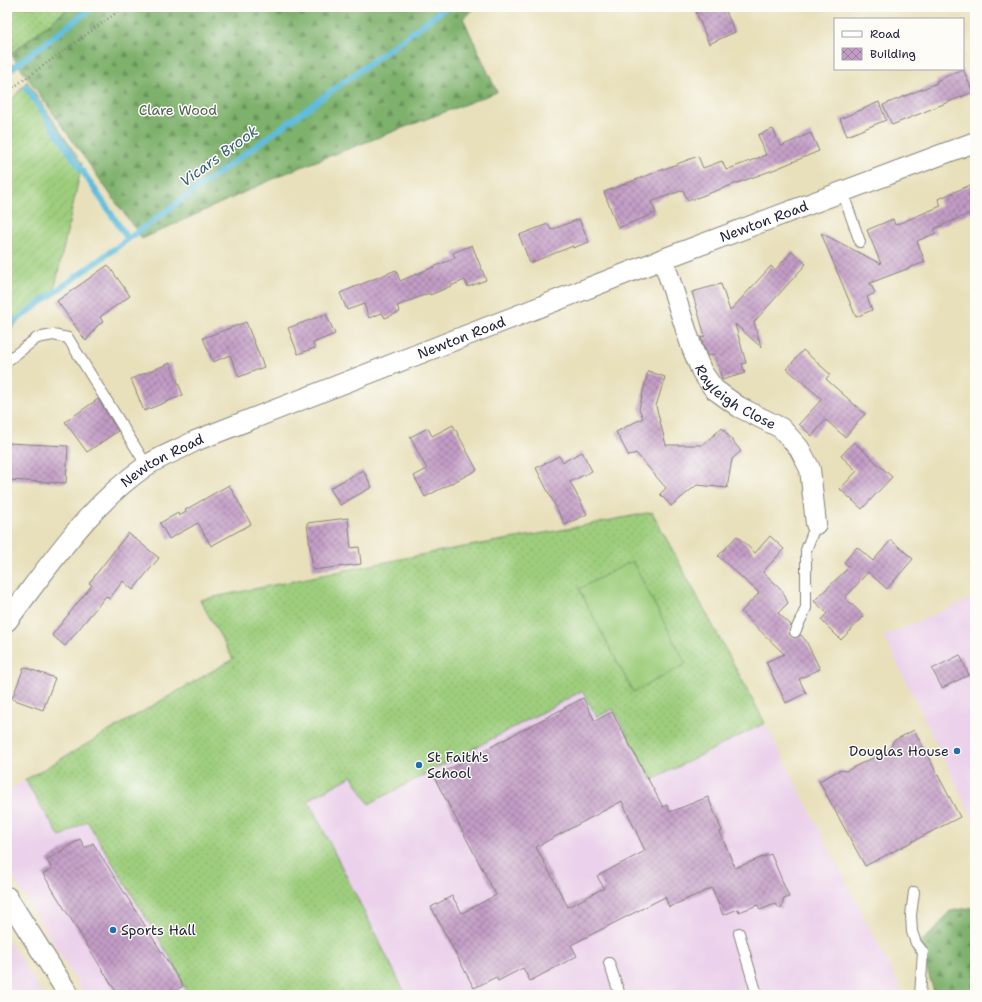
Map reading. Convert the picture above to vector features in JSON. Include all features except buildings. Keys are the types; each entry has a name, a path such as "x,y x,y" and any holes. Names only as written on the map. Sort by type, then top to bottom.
{"street":[{"name":"Newton Road","path":"7,622 79,526 112,494 147,466 195,441 663,259 975,142"},
{"name":"Rayleigh Close","path":"663,259 692,348 702,372 714,389 739,407 781,428 799,448 810,469 816,524"},
{"path":"7,897 69,995"}],"lane":[{"path":"842,191 860,242"},
{"path":"7,361 37,338 53,335 68,338 147,466"},
{"path":"795,632 806,608 806,550 816,524"},
{"path":"914,892 911,915 912,932 916,943 923,952 920,995"},
{"path":"739,933 757,995"},
{"path":"609,963 620,995"}],"path":[{"path":"7,13 12,7"},
{"path":"7,92 124,7"}],"shaded area":[{"name":"St Faith's School","path":"652,512 765,723 904,995 85,995 7,867 7,791 233,659 200,600 435,552 556,531"},
{"name":"Douglas House","path":"975,597 975,823 884,636"},
{"path":"7,938 43,995 7,995"}],"green space":[{"path":"7,7 70,7 7,57"},
{"name":"Clare Wood","path":"70,7 477,7 463,18 497,92 293,170 142,239 11,54"},
{"path":"27,81 82,164 54,291 7,332 7,106"},
{"path":"652,512 765,723 652,780 613,709 597,717 582,691 369,804 352,776 308,800 406,995 188,995 173,962 87,821 60,837 25,780 233,659 200,600 435,552 556,531"},
{"path":"632,561 686,664 633,692 579,589"},
{"path":"975,907 975,991 962,995 935,995 919,943 935,930 950,911"}],"waterway":[{"path":"7,73 93,7"},
{"name":"Vicars Brook","path":"7,327 447,7"},
{"path":"26,87 128,239"}],"place":[{"name":"Douglas House","path":"957,751"},
{"name":"St Faith's School","path":"419,765"},
{"name":"Sports Hall","path":"113,930"}]}
